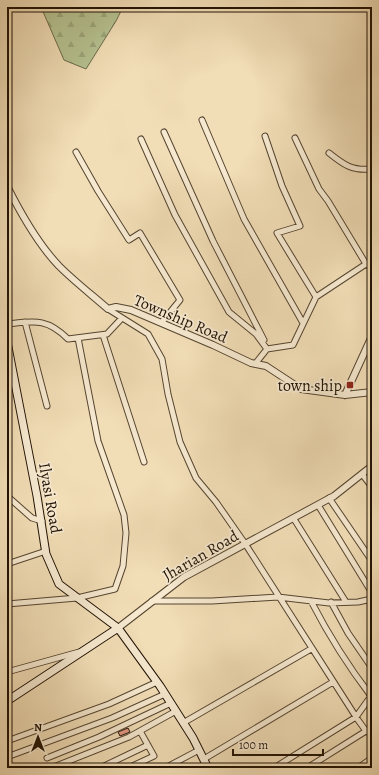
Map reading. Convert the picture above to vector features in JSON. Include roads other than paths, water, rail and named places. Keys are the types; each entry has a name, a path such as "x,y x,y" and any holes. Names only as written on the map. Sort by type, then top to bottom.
{"main road":[{"name":"Ilyasi Road","path":"7,342 42,521 46,551 60,584 118,628 171,703 208,768"},
{"name":"Jharian Road","path":"7,701 118,628"}],"street":[{"path":"202,120 244,219 304,323"},
{"path":"164,132 213,241 255,321 267,349"},
{"path":"265,136 282,186 300,226 277,233 316,297"},
{"path":"295,138 319,189 328,200 366,264 372,268"},
{"path":"141,139 175,216 229,312 256,334 267,349"},
{"path":"76,152 98,191 129,240 140,233 180,300 162,322"},
{"path":"329,153 347,167 362,170 372,169"},
{"name":"Township Road","path":"7,186 20,211 38,239 59,266 108,309 122,308 162,322 255,364 266,366 301,389 346,395 372,392"},
{"path":"255,364 267,349 293,345 316,297 366,264"},
{"path":"108,309 148,334 162,359 168,394 180,442 196,478 216,502 246,545 311,649 366,731 372,734"},
{"path":"7,324 42,322 57,328 68,339 107,334 122,318"},
{"path":"25,322 47,406"},
{"path":"103,335 144,462"},
{"path":"346,395 372,336"},
{"path":"7,604 77,598 115,589 123,566 126,533 124,514 98,441 78,338"},
{"name":"Jharian Road","path":"118,628 184,577 246,545 330,498 372,466"},
{"path":"362,474 372,487"},
{"path":"7,496 32,518 42,521"},
{"path":"330,498 372,561"},
{"path":"318,505 372,593"},
{"path":"294,519 346,602"},
{"path":"7,564 46,551"},
{"path":"151,602 278,597 331,602 372,599"},
{"path":"274,768 356,716 371,696 353,672 323,624 311,600"},
{"path":"331,602 348,633 372,668"},
{"path":"183,723 311,649"},
{"path":"7,672 83,651"},
{"path":"7,741 109,704 157,682"},
{"path":"204,759 333,682"},
{"path":"7,757 112,718 165,694"},
{"path":"47,758 99,738 171,703"},
{"path":"51,768 76,759 140,731 176,711"},
{"path":"128,768 154,756 140,731"},
{"path":"306,768 366,731"},
{"path":"100,768 148,745"},
{"path":"165,768 199,750"},
{"path":"358,768 372,758 372,752"}],"place":[{"name":"town ship","path":"350,385"}]}
